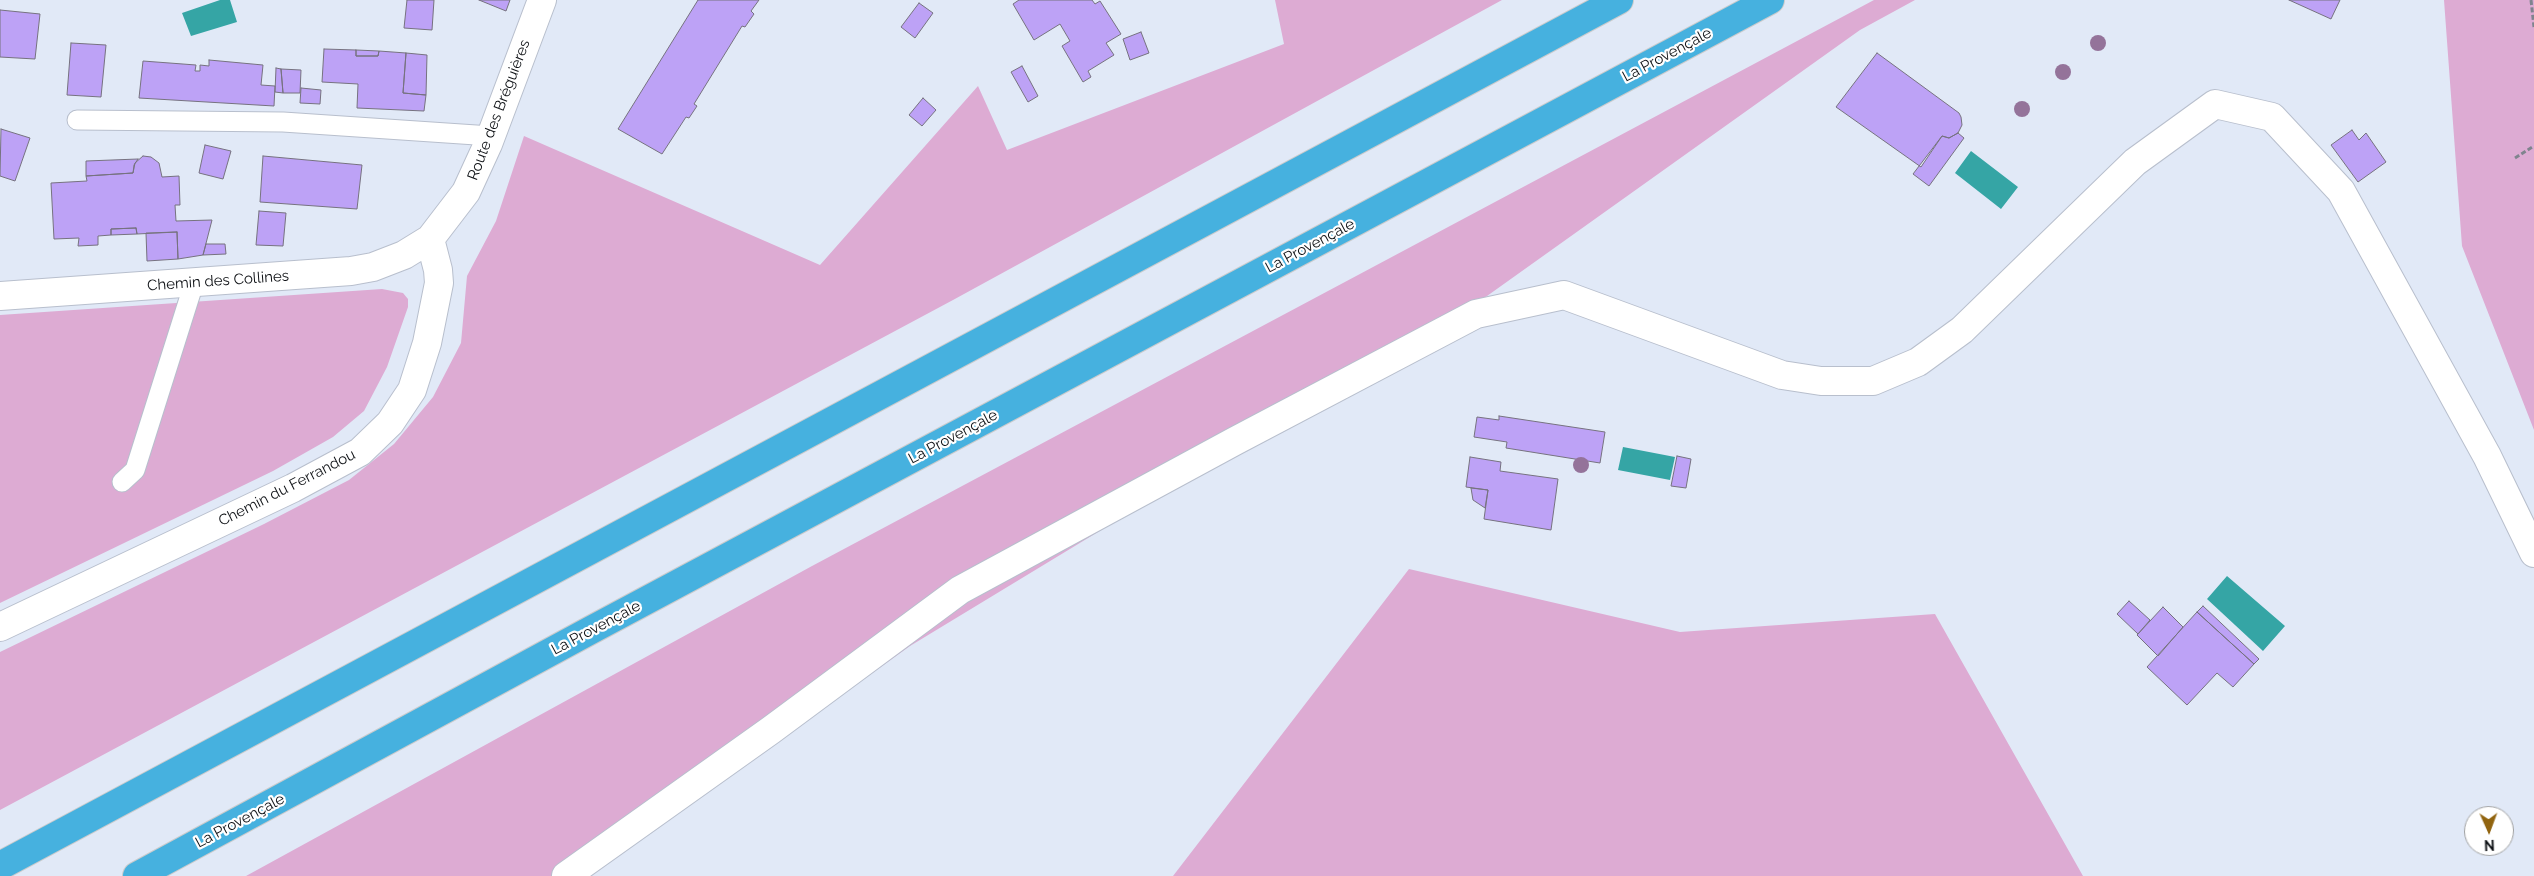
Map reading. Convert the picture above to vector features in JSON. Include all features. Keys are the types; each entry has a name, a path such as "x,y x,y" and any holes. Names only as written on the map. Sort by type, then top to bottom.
{"highway":[{"path":"0,866 1619,0"},
{"name":"La Provençale","path":"138,876 608,621 1770,0"}],"street":[{"name":"Route des Bréguières","path":"430,239 466,192 491,136 542,0"},
{"path":"566,876 771,730 960,590 1235,440 1476,314 1564,295 1782,375 1821,381 1873,382 1918,362 1962,330 2135,162 2215,104 2272,117 2341,191 2488,456 2534,553"},
{"name":"Chemin des Collines","path":"0,296 351,271 372,267 404,255 430,239"},
{"name":"Chemin du Ferrandou","path":"0,627 293,488 360,452 390,423 412,390 427,343 439,283 438,270 430,239"}],"lane":[{"path":"77,120 283,122 491,136"},
{"path":"122,482 135,470 194,283"}],"path":[{"path":"2531,0 2534,28"},
{"path":"2515,158 2534,146"}],"shaded area":[{"path":"220,0 230,0 237,22 191,36 182,13"},
{"path":"1275,0 1502,0 953,300 0,810 0,652 264,524 349,480 394,444 433,397 461,343 467,276 496,221 524,136 820,265 978,86 1007,150 1284,44"},
{"path":"1874,0 1915,0 1860,30 1487,296 910,646 589,876 246,876 812,566"},
{"path":"2444,0 2534,0 2534,430 2462,246"},
{"path":"1971,151 2018,187 2001,209 1955,173"},
{"path":"382,289 403,293 408,299 408,307 387,367 364,411 333,437 273,471 0,603 0,315"},
{"path":"1623,447 1675,457 1670,480 1618,470"},
{"path":"1409,569 1680,632 1935,614 2083,876 1173,876"},
{"path":"2227,576 2285,626 2263,651 2207,599"}],"building":[{"path":"407,0 434,0 432,30 404,28"},
{"path":"479,0 510,0 506,11"},
{"path":"698,0 759,0 751,11 754,14 745,27 742,26 694,104 697,106 689,118 686,117 662,154 618,129"},
{"path":"1019,0 1092,0 1095,4 1100,1 1121,34 1106,43 1114,55 1088,71 1091,77 1083,82 1062,46 1070,41 1060,24 1034,40 1013,4"},
{"path":"2289,0 2340,0 2331,19"},
{"path":"919,3 933,13 915,38 901,27"},
{"path":"0,10 40,14 35,59 0,57"},
{"path":"1141,32 1149,53 1130,60 1123,39"},
{"path":"71,43 106,45 101,97 67,95"},
{"path":"324,49 356,50 356,56 378,56 379,51 406,53 403,93 426,95 424,111 357,108 358,84 322,82"},
{"path":"356,50 379,51 378,56 356,56"},
{"path":"406,53 427,55 426,95 403,93"},
{"path":"1877,53 1959,113 1961,117 1962,125 1958,133 1949,138 1942,136 1921,167 1836,107"},
{"path":"209,60 263,65 261,85 275,86 274,106 139,98 143,61 196,65 195,71 200,71 200,65 209,66"},
{"path":"1022,66 1038,96 1028,102 1011,72"},
{"path":"276,68 281,69 283,93 275,92"},
{"path":"281,69 301,70 300,93 283,93"},
{"path":"301,88 321,90 320,104 300,103"},
{"path":"923,98 936,110 922,126 909,115"},
{"path":"1,129 30,138 15,181 0,176"},
{"path":"2352,130 2359,140 2366,133 2386,162 2358,182 2331,145"},
{"path":"1958,133 1964,138 1929,186 1913,174 1942,136 1949,138"},
{"path":"205,145 231,151 223,179 199,173"},
{"path":"143,156 151,157 159,163 162,177 179,176 180,205 175,205 176,221 212,220 203,255 178,259 177,232 137,234 136,228 111,229 111,235 98,236 98,245 78,246 79,238 54,239 51,183 87,181 86,176 133,173 135,163"},
{"path":"263,156 362,165 357,209 260,202"},
{"path":"138,159 134,165 133,173 86,176 86,161"},
{"path":"259,211 286,213 283,246 256,245"},
{"path":"136,228 137,234 111,235 111,229"},
{"path":"177,232 178,259 147,261 146,233"},
{"path":"206,244 225,244 226,254 203,255"},
{"path":"1499,416 1605,432 1600,463 1506,448 1507,442 1474,437 1477,417 1499,420"},
{"path":"1677,456 1691,459 1686,488 1671,486"},
{"path":"1470,457 1501,462 1500,471 1558,479 1551,530 1484,519 1488,490 1466,487"},
{"path":"1471,488 1488,490 1485,508 1473,500"},
{"path":"2129,601 2150,620 2138,634 2117,614"},
{"path":"2203,606 2259,659 2254,664 2197,612"},
{"path":"2163,607 2183,627 2158,656 2137,635"},
{"path":"2197,612 2254,664 2233,687 2217,673 2187,705 2147,667"}]}
